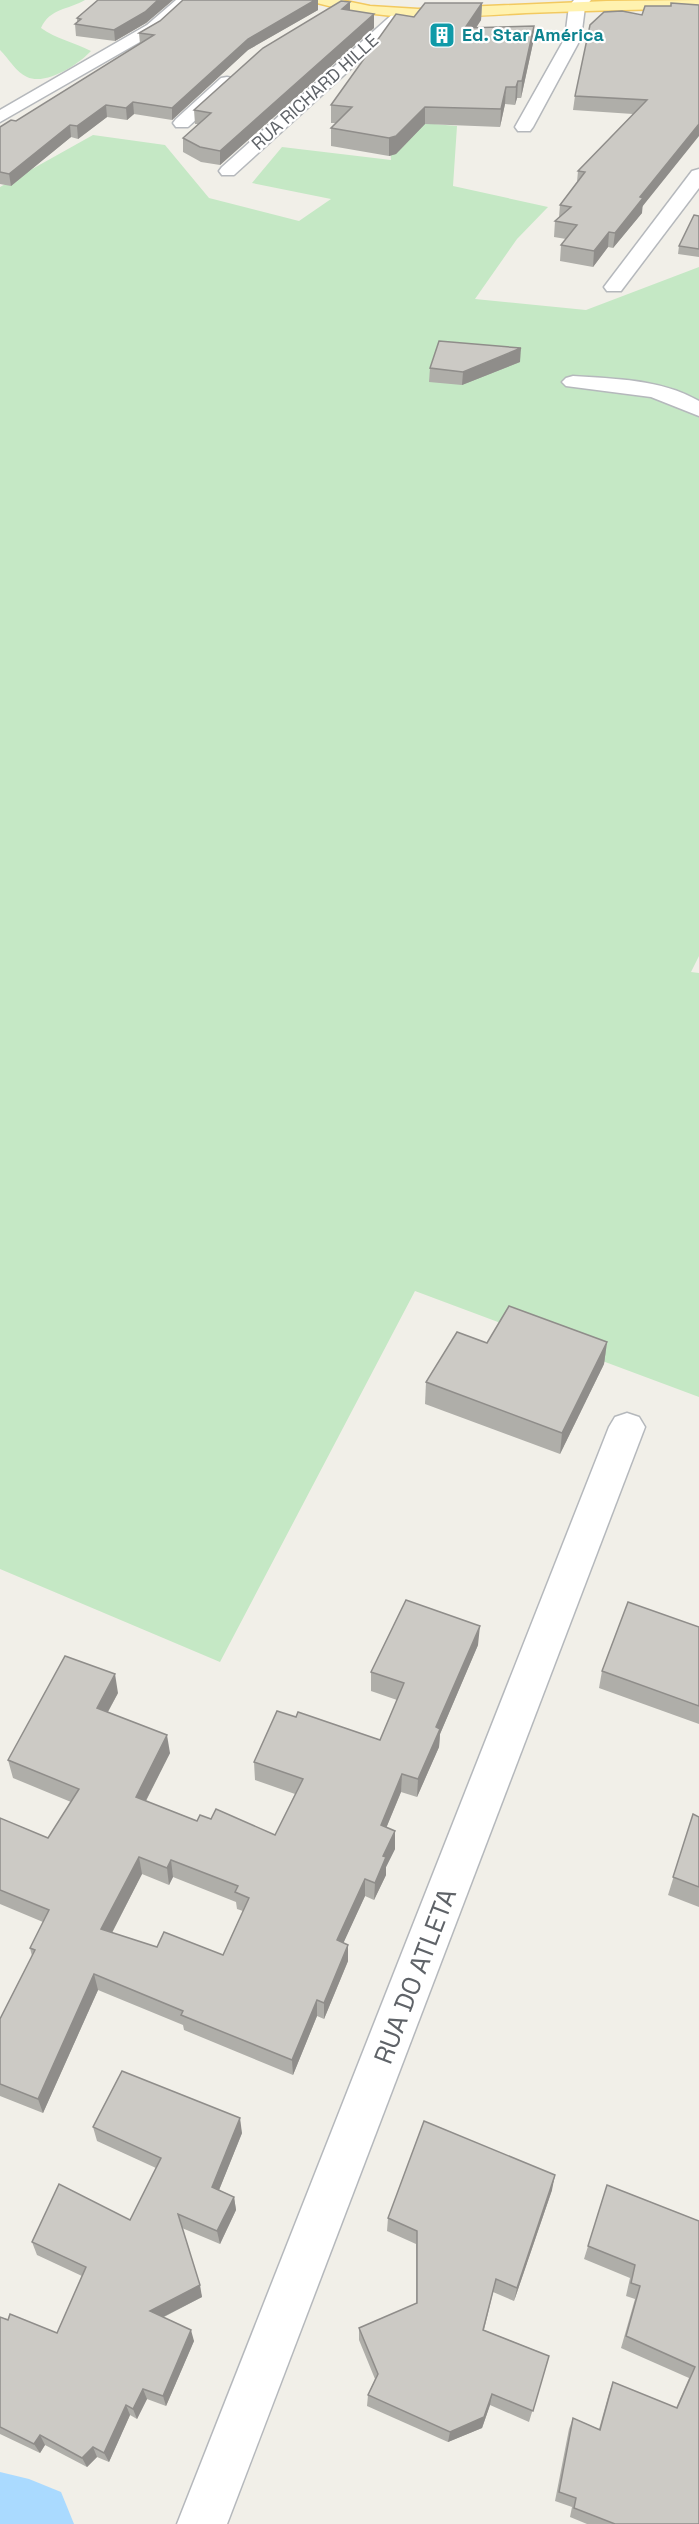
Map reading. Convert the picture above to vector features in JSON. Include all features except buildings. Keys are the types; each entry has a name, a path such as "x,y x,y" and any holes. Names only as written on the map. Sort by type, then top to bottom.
{"main road":[{"path":"328,7 402,14 580,3 699,4"}],"street":[{"path":"0,117 153,28 186,0"},
{"path":"524,127 573,38 580,3"},
{"name":"RUA RICHARD HILLE","path":"228,171 402,14"},
{"path":"182,123 239,71"},
{"path":"614,287 681,212 699,175"},
{"path":"573,382 663,391 684,400 699,410"},
{"name":"RUA DO ATLETA","path":"206,2513 627,1427"}],"green space":[{"path":"0,0 85,0 54,13 41,28 91,51 79,62 52,76 35,79 23,75 0,50"},
{"path":"388,120 457,126 453,186 548,207 517,239 475,299 586,310 699,267 699,956 691,972 699,973 699,1397 415,1291 220,1662 0,1569 0,187 93,135 165,145 209,198 299,221 331,199 252,183 282,147 391,160"}],"waterway":[{"path":"0,2517 29,2524"}],"place":[{"name":"Ed. Star América","path":"442,35"}]}
